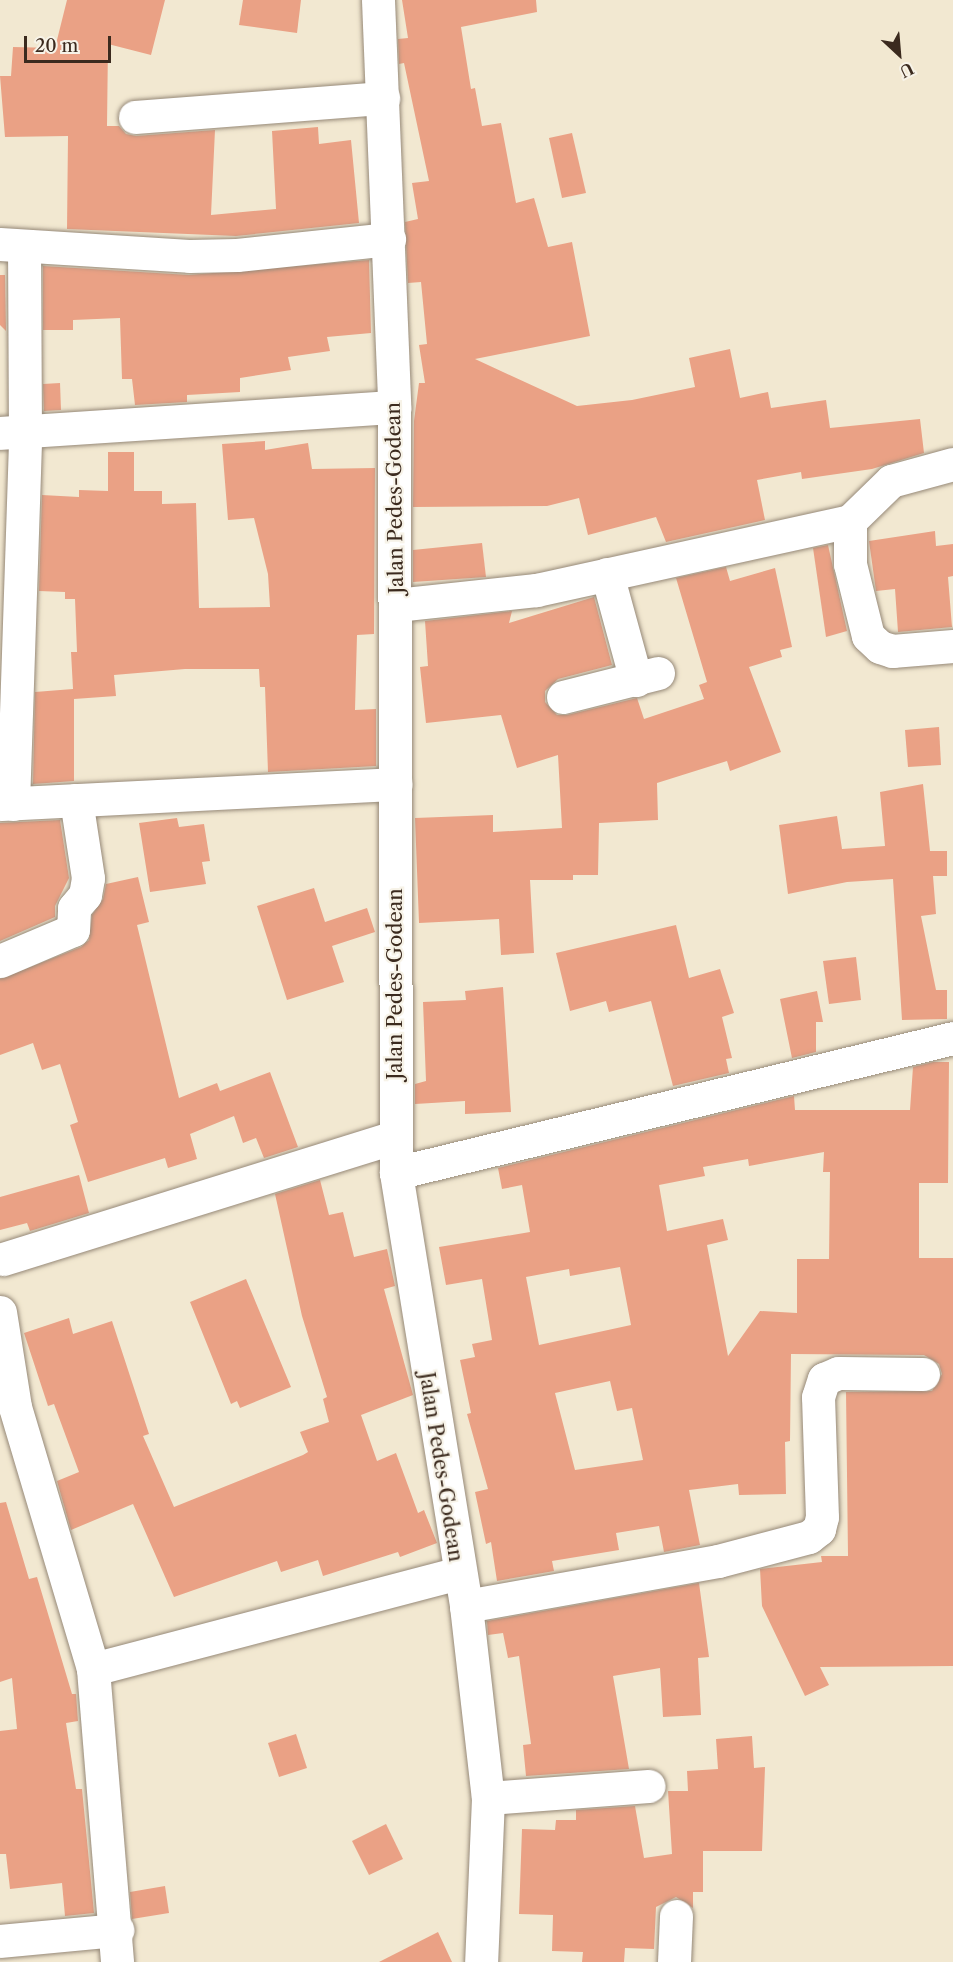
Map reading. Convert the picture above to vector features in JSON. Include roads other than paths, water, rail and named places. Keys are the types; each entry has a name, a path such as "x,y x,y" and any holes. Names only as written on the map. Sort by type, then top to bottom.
{"street":[{"name":"Jalan Pedes-Godean","path":"378,0 394,407 396,605 394,1137 396,1173 458,1573 466,1606 488,1798 481,1962"},
{"path":"135,117 383,98"},
{"path":"389,239 225,255 12,245 13,433 6,804 395,784"},
{"path":"13,433 394,407"},
{"path":"396,605 488,593 536,590 850,521 891,481 953,464"},
{"path":"850,521 850,564 868,636 880,647 892,651 953,646"},
{"path":"563,697 647,676 607,574"},
{"path":"0,961 73,930 74,908 85,895 88,878 76,800"},
{"path":"396,1173 953,1039 953,1016"},
{"path":"1,1261 394,1137"},
{"path":"0,1312 15,1407 93,1669 117,1946 0,1941"},
{"path":"466,1606 732,1558 808,1537 819,1528 822,1517 818,1397 824,1379 838,1373 923,1374"},
{"path":"93,1669 458,1573"},
{"path":"488,1798 649,1786"},
{"path":"674,1962 676,1916"}]}
